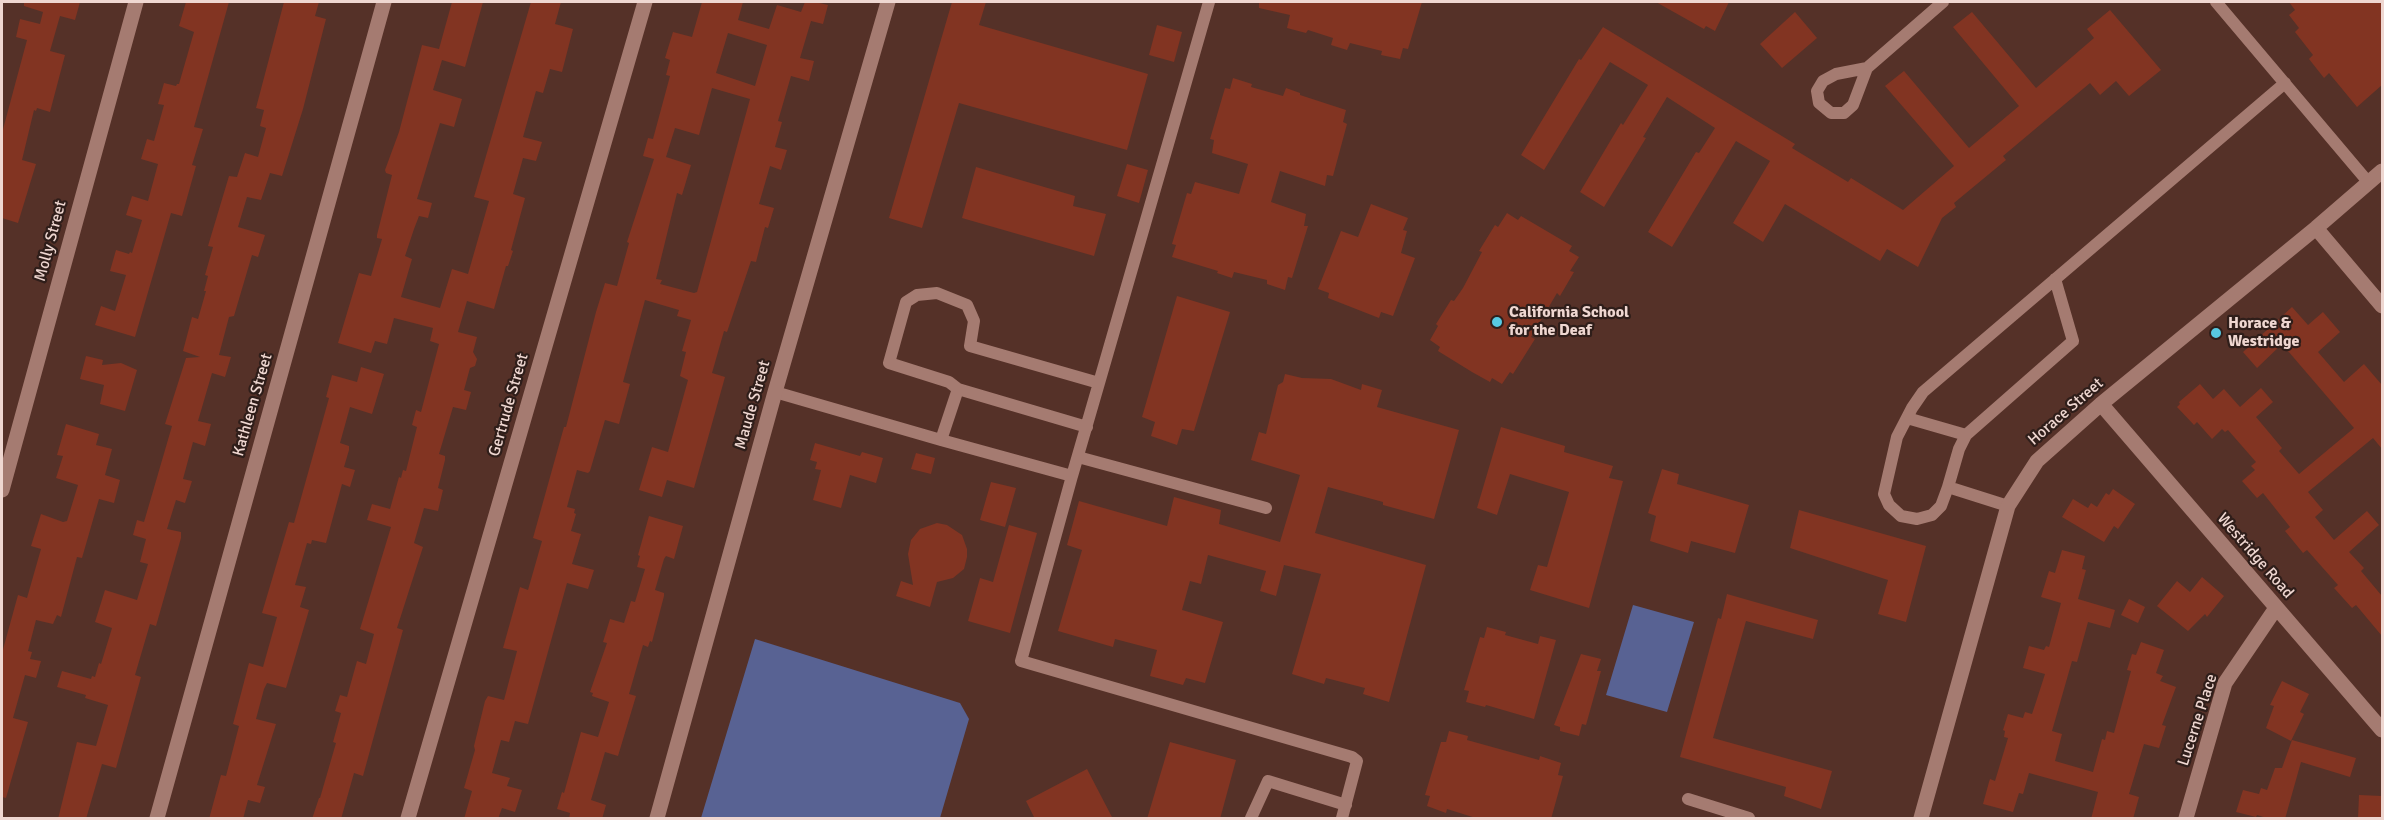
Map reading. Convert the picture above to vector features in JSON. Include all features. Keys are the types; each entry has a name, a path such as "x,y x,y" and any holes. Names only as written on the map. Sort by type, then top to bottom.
{"street":[{"name":"Molly Street","path":"2,490 136,2"},
{"name":"Kathleen Street","path":"157,819 384,2"},
{"name":"Gertrude Street","path":"408,819 645,2"},
{"name":"Maude Street","path":"657,819 775,392 888,2"},
{"name":"Horace Street","path":"1921,819 2008,506 2037,461 2101,404 2382,171"},
{"path":"2316,228 2382,306"},
{"name":"Westridge Road","path":"2101,404 2382,730"},
{"name":"Lucerne Place","path":"2186,819 2225,683 2276,608"}],"lane":[{"path":"1209,2 1021,661 1352,757 1357,761 1342,819"},
{"path":"1867,68 1943,2"},
{"path":"2216,2 2369,183"},
{"path":"2055,279 2073,341 1966,435 1959,449 1941,506 1932,515 1917,519 1901,516 1890,505 1884,494 1897,437 1923,392 2055,279 2284,83"},
{"path":"1087,427 958,389 949,382 889,363 906,302 917,295 937,293 967,305 974,321 970,346 1099,383"},
{"path":"941,440 958,389"},
{"path":"775,392 1072,476"},
{"path":"1907,418 1966,435"},
{"path":"1078,457 1266,508"},
{"path":"1948,487 2008,506"},
{"path":"1251,819 1268,781 1346,805"},
{"path":"1688,799 1749,819"}],"shaded area":[{"path":"1633,605 1694,622 1667,712 1606,695"},
{"path":"755,639 960,703 969,719 940,818 701,818"}],"building":[{"path":"24,2 80,2 75,20 60,16 50,51 65,55 50,112 37,108 36,111 34,110 22,160 36,164 18,223 2,218 2,133 27,40 16,37 20,19 40,24 43,12 24,6"},
{"path":"186,2 229,2 194,127 203,129 192,165 196,166 182,216 171,213 135,337 95,325 101,306 115,311 126,275 110,271 116,250 132,253 142,220 126,215 132,196 148,201 158,164 141,159 147,139 154,141 164,105 158,104 164,83 176,86 179,84 194,32 179,26"},
{"path":"284,2 319,2 315,16 326,19 303,109 282,176 270,173 261,200 247,197 238,227 265,235 258,257 252,255 234,316 229,317 219,355 231,357 225,377 212,373 198,421 211,424 205,446 193,442 183,479 192,481 185,503 176,500 167,529 181,532 181,538 156,626 150,624 135,675 141,677 116,768 102,764 86,819 58,819 77,742 96,746 108,705 85,698 86,695 57,687 62,671 91,679 92,676 95,677 112,628 95,622 105,590 137,600 148,564 140,562 146,539 133,535 137,520 144,522 172,426 165,424 186,358 200,357 183,351 192,317 198,319 206,291 204,291 208,276 205,275 213,247 208,246 229,176 237,177 245,153 258,157 266,128 260,126 264,110 256,108"},
{"path":"452,2 483,2 465,67 442,60 433,90 462,99 454,127 440,123 417,199 432,203 428,218 419,216 405,256 412,259 401,297 440,308 452,269 468,274 489,201 474,197 531,2 561,2 555,24 573,29 562,72 550,69 543,93 536,91 523,137 542,142 536,161 523,158 513,194 525,198 511,250 513,251 508,266 506,266 494,309 467,301 458,332 477,337 473,352 477,359 475,366 470,368 464,390 471,392 466,410 453,407 439,454 445,456 438,488 443,490 438,511 424,508 414,543 423,547 397,628 403,630 363,776 354,773 341,819 312,819 336,743 333,742 341,713 335,711 340,695 347,697 357,661 366,664 374,634 360,629 391,527 367,520 372,504 390,509 399,477 401,478 403,470 406,471 417,427 412,425 416,410 421,412 439,344 430,341 433,328 394,318 387,344 375,341 371,353 338,343 359,273 371,276 382,239 377,238 377,235 392,175 386,173 385,170 399,132 422,45 439,49"},
{"path":"702,2 743,2 738,20 769,29 777,5 801,12 805,2 828,5 823,24 811,21 800,58 814,61 809,81 791,76 778,121 782,122 775,147 787,150 781,170 770,166 759,204 774,208 768,228 765,227 756,262 751,261 727,332 724,331 712,373 725,377 694,488 667,480 662,497 639,490 652,447 668,452 688,380 680,376 686,352 682,351 691,320 677,316 679,310 645,300 623,382 630,384 619,424 605,420 590,471 588,473 577,470 567,507 575,509 576,514 571,531 581,534 572,564 594,570 588,589 567,583 528,724 515,721 509,742 501,740 492,773 510,778 507,786 522,790 515,812 502,808 498,819 464,819 472,791 464,788 485,701 488,696 504,700 517,651 503,648 520,587 528,590 542,541 533,538 564,427 566,427 596,312 605,283 617,286 629,243 627,242 654,159 643,156 648,138 653,139 670,76 666,75 670,60 665,58 673,32 692,37","holes":["728,33 767,45 755,86 716,73","712,88 750,99 697,292 694,293 660,284 662,280 656,279 677,193 682,195 691,165 666,157 675,128 699,135"]},
{"path":"952,2 986,2 979,25 1148,74 1127,150 959,103 922,228 889,218"},
{"path":"1259,2 1422,2 1408,49 1403,48 1400,59 1381,55 1382,51 1350,43 1347,50 1331,45 1333,38 1308,30 1306,33 1287,28 1290,15 1259,8"},
{"path":"1656,2 1729,2 1715,31 1706,26 1704,29"},
{"path":"2289,2 2382,2 2382,85 2357,107 2329,73 2324,78 2309,59 2313,55 2295,32 2299,28 2289,15 2295,10"},
{"path":"2110,10 2161,70 2129,96 2116,81 2100,95 2090,83 2003,156 2006,160 1954,203 1956,207 1942,218 1918,267 1887,249 1880,261 1785,204 1763,242 1733,223 1770,161 1736,141 1672,247 1648,232 1696,152 1699,153 1715,128 1667,97 1643,137 1646,138 1604,207 1580,192 1621,123 1623,125 1648,85 1610,62 1544,170 1521,155 1579,59 1581,60 1603,27 1795,144 1792,148 1848,182 1851,178 1903,210 1954,166 1885,86 1904,71 1969,148 2019,106 1953,27 1972,12 2036,88 2094,38 2087,29"},
{"path":"1795,12 1817,38 1782,68 1760,44"},
{"path":"1157,25 1182,32 1174,62 1149,55"},
{"path":"1233,78 1252,84 1251,87 1283,96 1286,88 1346,110 1343,122 1347,124 1333,176 1327,175 1325,186 1280,171 1271,202 1306,214 1304,226 1308,226 1292,278 1288,277 1285,290 1267,284 1267,280 1234,272 1232,278 1217,273 1218,271 1172,257 1176,245 1172,244 1187,193 1191,194 1195,182 1239,194 1248,164 1212,153 1214,140 1210,139 1225,88 1230,89"},
{"path":"1127,164 1148,170 1139,203 1117,196"},
{"path":"976,167 1075,196 1073,206 1106,214 1094,256 962,218"},
{"path":"1371,204 1408,218 1403,230 1407,231 1401,253 1415,258 1393,316 1381,312 1379,318 1328,298 1329,293 1318,289 1341,231 1358,237"},
{"path":"1507,213 1518,220 1521,216 1572,246 1569,251 1579,257 1570,271 1574,272 1560,296 1557,293 1531,337 1535,339 1513,374 1510,372 1502,384 1492,378 1490,382 1472,372 1438,351 1440,347 1430,340 1438,326 1436,324 1451,300 1454,301 1463,288 1482,252 1479,251 1495,225 1498,227"},
{"path":"1177,296 1230,312 1194,431 1182,429 1177,445 1151,436 1155,422 1142,417"},
{"path":"2292,307 2308,325 2323,312 2340,332 2318,352 2344,382 2364,364 2382,385 2382,449 2373,438 2308,492 2323,510 2315,517 2334,540 2367,511 2379,525 2349,552 2364,568 2361,571 2382,596 2382,636 2356,605 2352,608 2334,588 2338,585 2307,550 2303,553 2285,531 2290,527 2263,493 2257,498 2242,481 2255,470 2251,466 2256,462 2228,430 2225,432 2222,429 2212,439 2197,422 2194,425 2177,407 2179,402 2200,384 2213,399 2224,389 2240,407 2261,388 2273,402 2256,417 2282,448 2279,451 2299,474 2354,428 2282,344 2257,368 2243,352"},
{"path":"86,356 103,360 102,365 121,363 137,370 125,411 100,404 104,385 80,379"},
{"path":"361,367 384,374 372,414 350,407 340,443 349,446 344,467 355,470 350,487 342,484 326,543 312,540 311,544 307,543 295,585 306,587 300,607 309,610 286,688 267,683 264,689 256,719 276,724 257,785 265,787 260,803 248,800 243,819 209,819 221,775 226,776 239,726 233,724 249,663 263,667 277,617 262,613 289,522 294,523 329,398 326,397 332,375 357,382"},
{"path":"1285,374 1302,378 1331,379 1361,390 1362,384 1382,390 1377,407 1459,430 1434,519 1328,487 1315,533 1426,565 1389,702 1363,694 1365,688 1326,678 1324,684 1292,674 1321,574 1284,565 1276,596 1260,591 1266,571 1208,555 1201,584 1190,581 1182,610 1223,622 1205,683 1186,678 1183,685 1150,676 1157,650 1115,639 1113,647 1058,631 1082,550 1067,545 1079,501 1167,526 1174,497 1221,510 1219,524 1280,542 1300,475 1251,460 1259,432 1266,434 1278,385 1283,382"},
{"path":"66,424 99,434 96,445 112,449 105,475 120,480 114,503 99,499 82,558 77,557 61,617 57,615 53,624 36,620 28,651 32,652 30,659 41,661 36,678 25,675 13,718 28,722 6,798 2,797 2,653 18,595 27,598 41,549 31,546 41,514 63,522 67,521 78,485 56,478 63,456 57,455"},
{"path":"1501,427 1565,446 1564,452 1613,466 1609,478 1623,481 1589,608 1530,590 1538,565 1547,567 1569,492 1510,474 1497,515 1477,508"},
{"path":"815,443 860,456 862,452 883,458 876,483 850,475 841,508 813,500 821,470 815,469 817,462 810,460"},
{"path":"916,453 935,458 931,474 911,469"},
{"path":"1662,469 1679,474 1677,484 1749,505 1735,553 1691,541 1688,553 1650,541 1656,516 1648,513"},
{"path":"991,482 1016,488 1005,527 980,520"},
{"path":"2113,489 2135,504 2118,529 2114,526 2104,542 2062,517 2073,499 2088,508 2091,503 2097,507 2106,493 2109,495"},
{"path":"1799,510 1926,546 1906,622 1878,614 1888,580 1790,548"},
{"path":"649,516 683,526 674,559 666,556 664,559 655,590 664,593 664,596 652,642 650,641 648,647 643,645 629,694 636,696 618,756 605,752 591,800 606,805 602,819 569,819 570,813 557,809 562,792 564,793 581,732 598,737 609,702 592,696 593,693 590,692 607,643 603,642 610,619 624,623 631,601 635,602 645,569 637,567 640,556 638,555"},
{"path":"937,523 947,525 962,535 967,557 964,569 953,578 937,582 930,607 896,596 901,581 913,585 908,554 911,540 920,529"},
{"path":"1009,525 1037,533 1010,633 968,621 980,578 993,582"},
{"path":"2062,550 2085,556 2082,569 2086,570 2078,599 2115,610 2110,628 2088,622 2077,662 2072,661 2052,731 2062,734 2055,761 2093,772 2102,739 2105,740 2107,731 2114,733 2131,671 2127,670 2132,654 2136,655 2141,642 2164,650 2156,673 2163,676 2160,681 2176,687 2162,725 2166,726 2159,748 2144,744 2129,794 2139,797 2133,819 2091,819 2098,792 2029,773 2023,794 2019,793 2013,812 1983,804 1990,779 1995,781 2008,738 2004,737 2005,731 2003,730 2008,714 2023,718 2025,712 2032,714 2045,674 2023,668 2029,646 2044,650 2046,646 2049,647 2061,603 2041,597 2049,571 2055,573"},
{"path":"2202,577 2224,596 2207,617 2205,614 2188,631 2157,606 2177,581 2190,592"},
{"path":"1727,594 1818,620 1813,639 1746,621 1713,738 1832,771 1821,809 1784,796 1786,787 1680,757 1718,618 1721,619"},
{"path":"2129,599 2145,607 2138,623 2121,615"},
{"path":"1487,627 1506,632 1505,635 1538,644 1540,636 1556,640 1534,719 1486,705 1485,707 1466,702 1469,691 1464,690 1480,637 1484,638"},
{"path":"1581,654 1601,659 1597,671 1601,671 1586,725 1582,724 1579,736 1560,731 1560,727 1554,725"},
{"path":"2282,681 2309,694 2300,712 2304,714 2291,741 2266,728 2274,706 2270,705"},
{"path":"1449,731 1468,736 1467,740 1539,760 1540,756 1561,763 1558,775 1563,776 1551,819 1479,819 1447,809 1446,813 1427,806 1430,796 1425,795 1441,742 1446,742"},
{"path":"2292,740 2356,758 2350,777 2301,762 2285,819 2270,819 2257,815 2256,817 2236,812 2243,790 2259,794 2261,788 2267,790 2275,768 2282,768"},
{"path":"1170,742 1236,760 1220,819 1147,819"},
{"path":"1087,769 1113,819 1035,819 1026,801"},
{"path":"2359,795 2382,796 2382,819 2358,819"}],"place":[{"name":"California School for the Deaf","path":"1497,322"},
{"name":"Horace & Westridge","path":"2216,333"}]}
